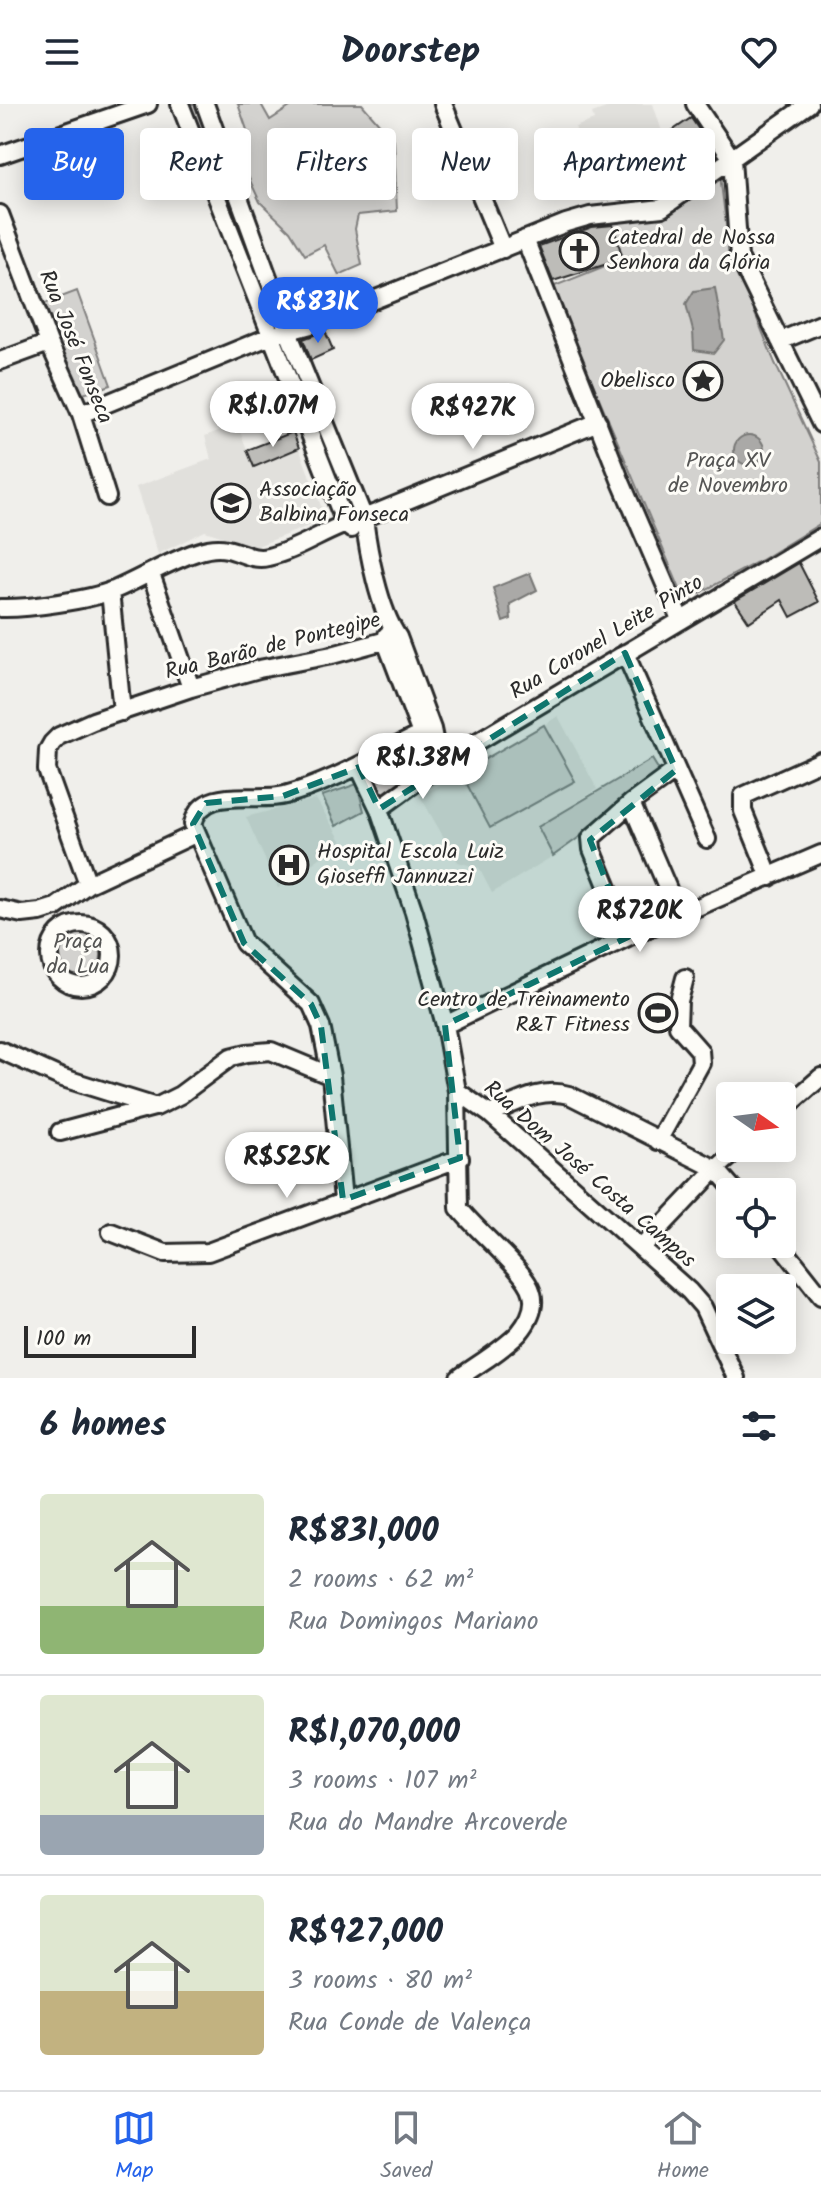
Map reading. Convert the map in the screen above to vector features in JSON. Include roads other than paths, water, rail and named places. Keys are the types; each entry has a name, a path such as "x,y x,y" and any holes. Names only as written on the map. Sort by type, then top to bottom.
{"street":[{"path":"1,153 148,104"},
{"path":"180,104 364,518 391,635 429,736 445,761"},
{"path":"205,104 345,523 368,545"},
{"path":"443,104 503,249"},
{"path":"695,104 732,159 739,257 821,424"},
{"path":"81,414 525,239 590,216 662,208 809,104"},
{"name":"Rua José Fonseca","path":"0,214 49,343 81,414 107,497"},
{"path":"525,239 680,619"},
{"path":"780,341 821,324"},
{"path":"0,361 49,343"},
{"path":"0,608 20,609 110,591 195,553 212,549 226,549 251,557 268,557 598,422"},
{"name":"Rua Coronel Leite Pinto","path":"379,809 445,761 821,537"},
{"path":"151,574 191,688"},
{"path":"110,591 122,712"},
{"name":"Rua Barão de Pontegipe","path":"88,884 47,770 48,750 59,736 191,688 391,635"},
{"path":"625,653 707,839"},
{"path":"343,1200 331,1076 321,1026 311,1004 244,943 195,834 194,817 206,803 220,798 283,796 429,736"},
{"path":"770,877 743,811 743,796 821,761"},
{"name":"Rua Dom José Costa Campos","path":"359,767 379,809 414,912 445,1025 457,1091 459,1208 532,1290 533,1305 527,1322 517,1335 459,1378"},
{"path":"628,937 592,849 591,838 676,770"},
{"path":"631,803 668,889"},
{"path":"0,909 22,914 56,907 88,884 195,834"},
{"path":"445,1025 628,937 821,854"},
{"path":"56,907 61,930"},
{"path":"658,1141 701,1063 700,1051 678,1026 679,1001 685,978"},
{"path":"0,1050 60,1077 156,1107"},
{"path":"60,1132 156,1107 180,1095 231,1057 247,1053 271,1051 331,1076"},
{"path":"796,1099 821,1077"},
{"name":"Rua Dom José Costa Campos","path":"457,1091 490,1114 642,1247 703,1307 736,1378"},
{"path":"490,1114 534,1095 561,1093 716,1169 724,1178"},
{"path":"111,1232 165,1253 208,1252 460,1158"},
{"path":"642,1247 724,1162"},
{"path":"791,1258 821,1296"}],"place":[{"name":"Catedral de Nossa Senhora da Glória","path":"579,251"},
{"name":"Obelisco","path":"703,381"},
{"name":"Associação Balbina Fonseca","path":"231,503"},
{"name":"Hospital Escola Luiz Gioseffi Jannuzzi","path":"289,865"},
{"name":"Centro de Treinamento R&T Fitness","path":"658,1013"}],"park label":[{"name":"Praça XV de Novembro","path":"728,474"},
{"name":"Praça da Lua","path":"78,954"}]}
